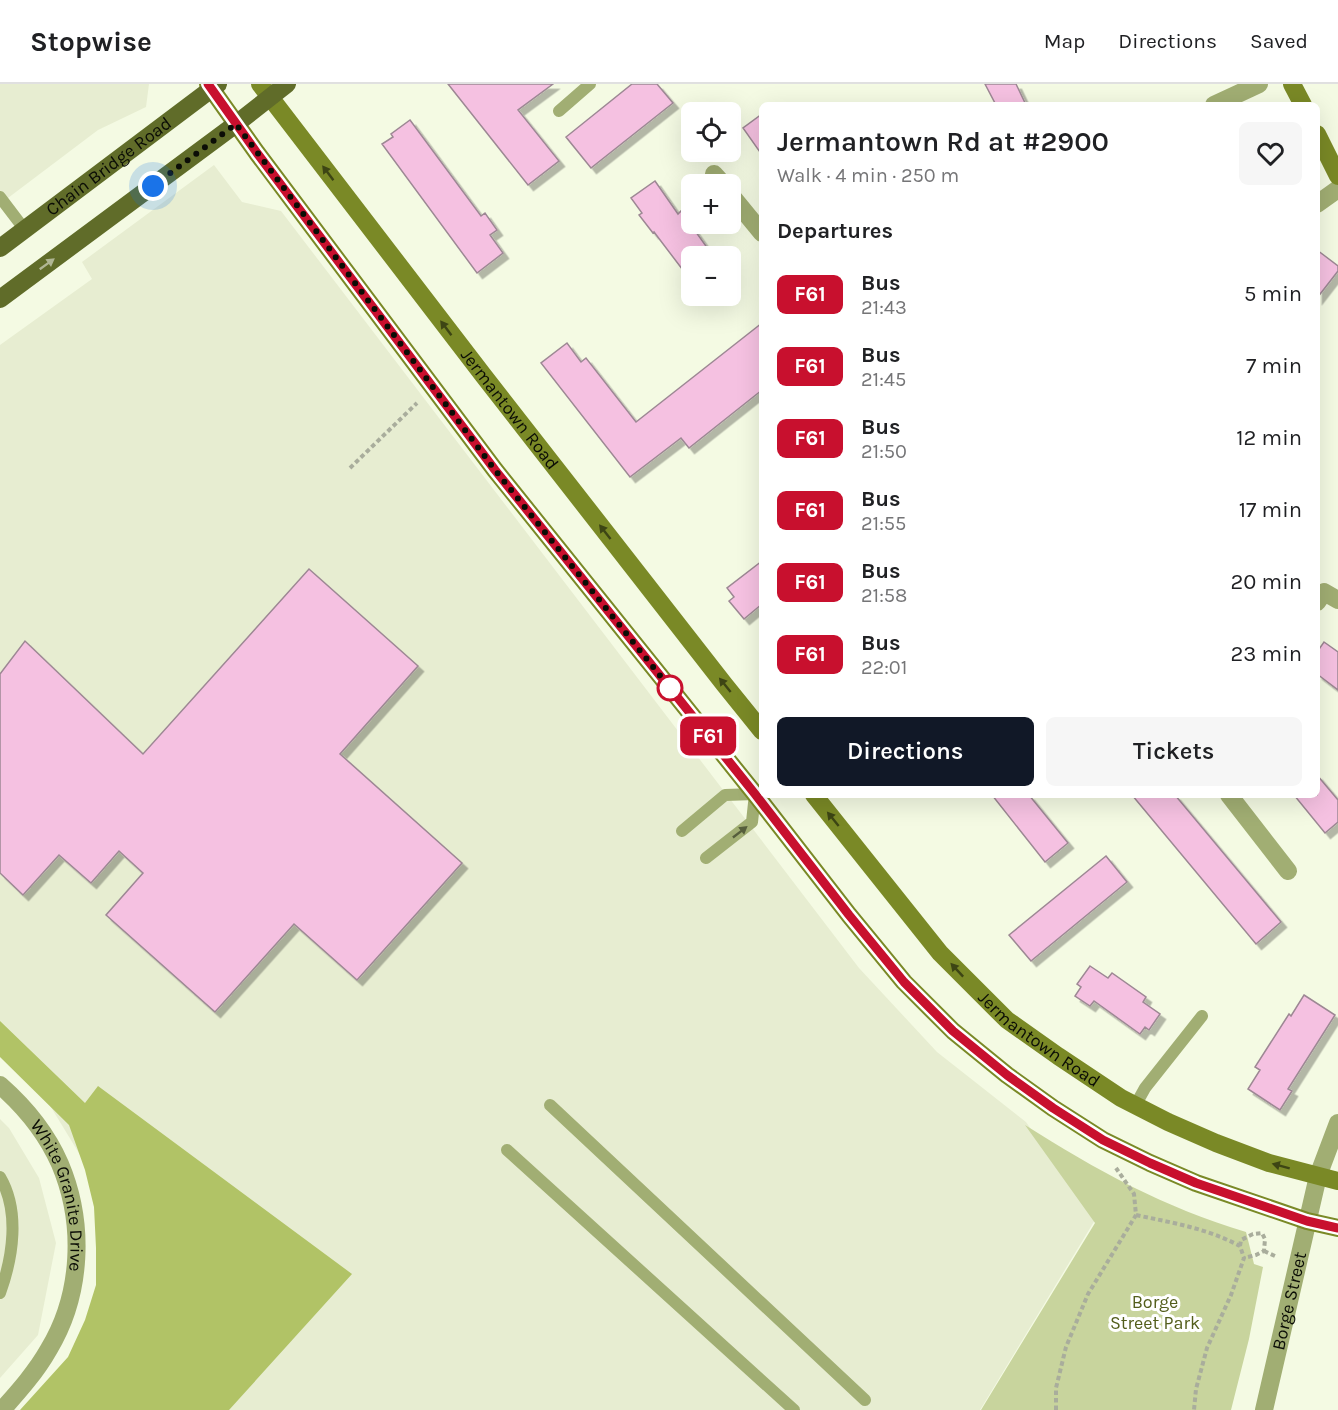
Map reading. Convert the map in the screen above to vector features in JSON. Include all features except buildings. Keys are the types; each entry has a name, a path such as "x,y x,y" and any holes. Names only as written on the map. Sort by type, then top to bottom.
{"main road":[{"path":"0,299 236,124 265,90 287,84"},
{"path":"1292,84 1301,102"},
{"path":"213,86 236,124 495,470 904,982 953,1031 1007,1075 1103,1140 1196,1183 1307,1221 1338,1228"},
{"name":"Chain Bridge Road","path":"0,248 213,86"},
{"name":"Jermantown Road","path":"265,90 483,375 759,727"},
{"path":"1320,140 1338,176"},
{"name":"Jermantown Road","path":"816,798 940,952 1007,1020 1135,1106 1216,1143 1269,1163 1338,1181"}],"street":[{"path":"1220,102 1259,84"},
{"path":"1320,202 1338,189"},
{"path":"741,208 759,230"},
{"path":"1320,598 1324,592 1338,600"},
{"path":"1231,798 1288,872"},
{"name":"White Granite Drive","path":"0,1085 35,1121 60,1164 73,1206 77,1248 72,1289 60,1329 37,1368 2,1410"},
{"name":"Borge Street","path":"1264,1410 1318,1176 1338,1122"}],"lane":[{"path":"559,111 590,84"},
{"path":"0,197 25,230"},
{"path":"682,831 725,795 755,794 753,822 706,858"},
{"path":"1135,1106 1145,1088 1202,1016"},
{"path":"550,1105 865,1400"},
{"path":"507,1150 794,1410"},
{"path":"0,1177 5,1186 12,1214 11,1248 6,1277 0,1293"}],"path":[{"path":"350,468 417,403"},
{"path":"1056,1410 1056,1388 1066,1347 1088,1294 1136,1215 1134,1194 1115,1166"},
{"path":"1136,1215 1202,1230 1240,1246"},
{"path":"1263,1227 1264,1251"},
{"path":"1194,1410 1196,1389 1207,1348 1231,1295 1244,1258 1240,1246 1241,1240 1253,1234 1262,1233"},
{"path":"1244,1258 1264,1251"},
{"path":"1264,1251 1275,1256"}],"shaded area":[{"path":"0,84 149,84 146,107 98,130 0,204"},
{"path":"214,165 242,202 281,211 859,968 937,1052 1026,1122 1095,1220 980,1410 47,1410 84,1349 103,1266 91,1173 32,1076 0,1046 0,345 92,279 82,262"},
{"path":"0,1119 9,1128 39,1178 56,1243 38,1335 0,1378"}],"green space":[{"path":"0,1021 85,1103 98,1086 352,1274 229,1410 20,1410 68,1357 85,1320 96,1285 94,1207 85,1170 69,1125 0,1057"},
{"name":"Borge Street Park","path":"1025,1125 1132,1186 1187,1211 1246,1232 1254,1264 1263,1267 1249,1339 1231,1410 981,1410 1095,1223"}],"bus line":[{"name":"F61","path":"208,84 257,153 495,470 904,982 953,1031 1007,1075 1103,1140 1196,1183 1262,1207 1338,1228"}],"route":[{"path":"153,186 236,124 495,470 670,688"}]}
